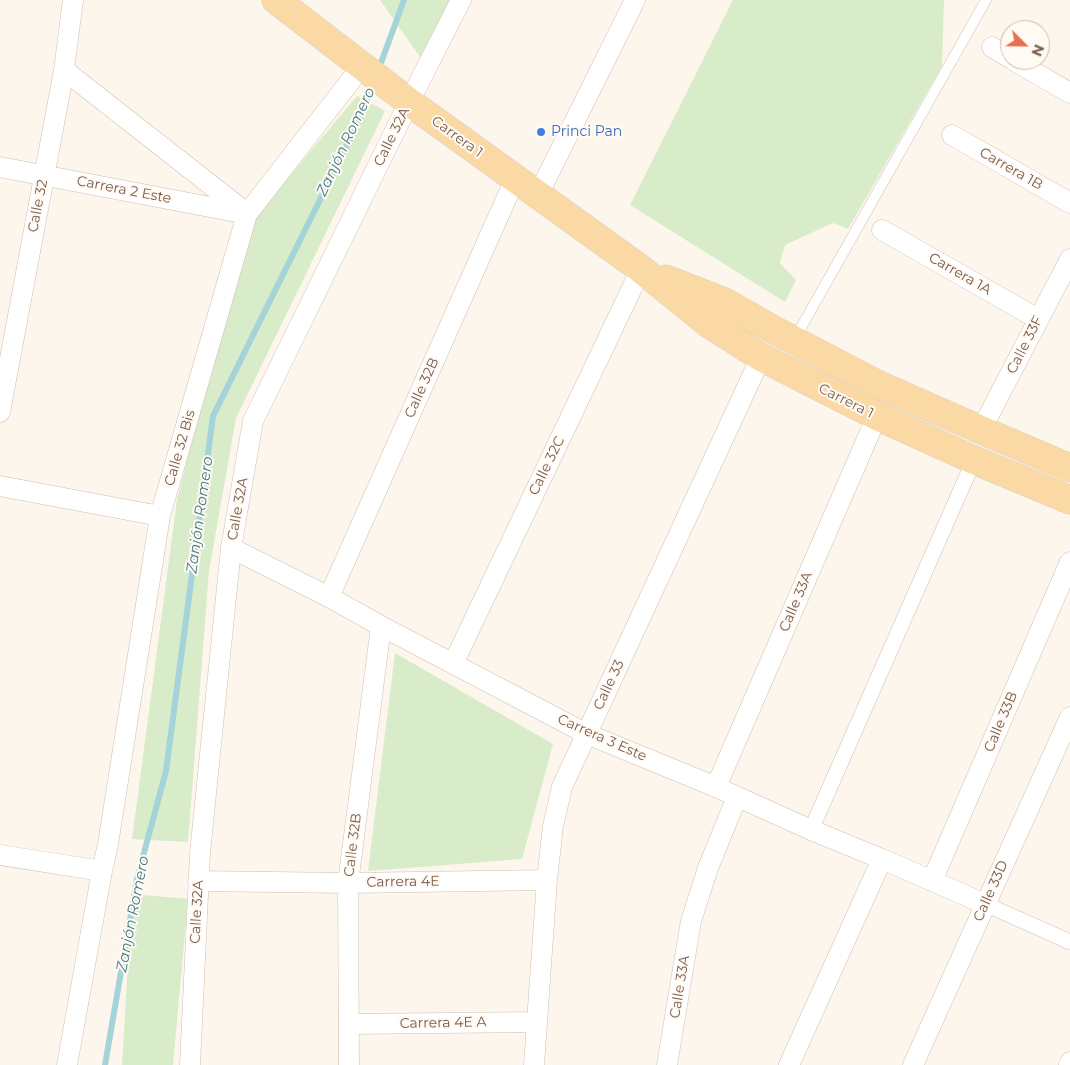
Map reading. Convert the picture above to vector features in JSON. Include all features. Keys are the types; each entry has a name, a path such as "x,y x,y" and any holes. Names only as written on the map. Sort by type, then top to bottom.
{"main road":[{"name":"Carrera 1","path":"290,7 362,67 409,102 641,269 709,324 761,357 877,416 974,460 1070,500"},
{"name":"Carrera 1","path":"641,269 725,302 794,341 877,384 1070,468"}],"street":[{"name":"Calle 32","path":"0,412 64,70 73,0"},
{"name":"Calle 32A","path":"190,1065 198,880 231,548 253,421 461,0"},
{"path":"538,195 634,0"},
{"path":"992,47 1000,52"},
{"name":"Calle 32 Bis","path":"67,1065 110,834 160,516 247,214 362,67"},
{"path":"64,70 247,214"},
{"path":"1031,70 1070,93"},
{"name":"Carrera 1B","path":"952,135 1070,203"},
{"name":"Carrera 2 Este","path":"0,167 247,214"},
{"name":"Calle 32B","path":"329,597 515,179"},
{"name":"Carrera 1A","path":"882,230 1038,319"},
{"name":"Calle 33F","path":"980,430 1070,259"},
{"name":"Calle 32C","path":"453,664 641,269"},
{"name":"Calle 33","path":"534,1065 547,880 553,826 562,787 761,357"},
{"name":"Calle 33A","path":"716,787 877,416"},
{"path":"811,830 974,460"},
{"path":"0,486 160,516"},
{"name":"Carrera 3 Este","path":"231,548 329,597 587,734 716,787 811,830 985,904"},
{"name":"Calle 33B","path":"932,881 1070,562"},
{"name":"Calle 32B","path":"349,1065 348,883 381,626"},
{"name":"Calle 33D","path":"913,1065 1070,716"},
{"name":"Calle 33A","path":"667,1065 691,921 708,868 737,797"},
{"path":"0,855 102,871"},
{"path":"789,1065 882,859"},
{"name":"Carrera 4E","path":"198,880 348,883 547,880"},
{"path":"985,904 1070,942"},
{"name":"Carrera 4E A","path":"349,1024 537,1022"}],"lane":[{"path":"794,341 986,0"}],"green space":[{"path":"380,0 461,0 427,67"},
{"path":"733,0 944,0 942,66 848,229 833,223 785,245 780,263 796,280 785,302 630,205"},
{"path":"357,96 385,111 236,418 209,571 188,842 132,839 177,500 246,228"},
{"path":"395,653 553,744 522,859 368,871"},
{"path":"132,894 188,899 173,1065 122,1065"}],"waterway":[{"name":"Zanjón Romero","path":"378,71 404,0"},
{"name":"Zanjón Romero","path":"105,1065 137,879 166,771 213,416 361,117 373,82"}],"place":[{"name":"Princi Pan","path":"541,132"}]}
